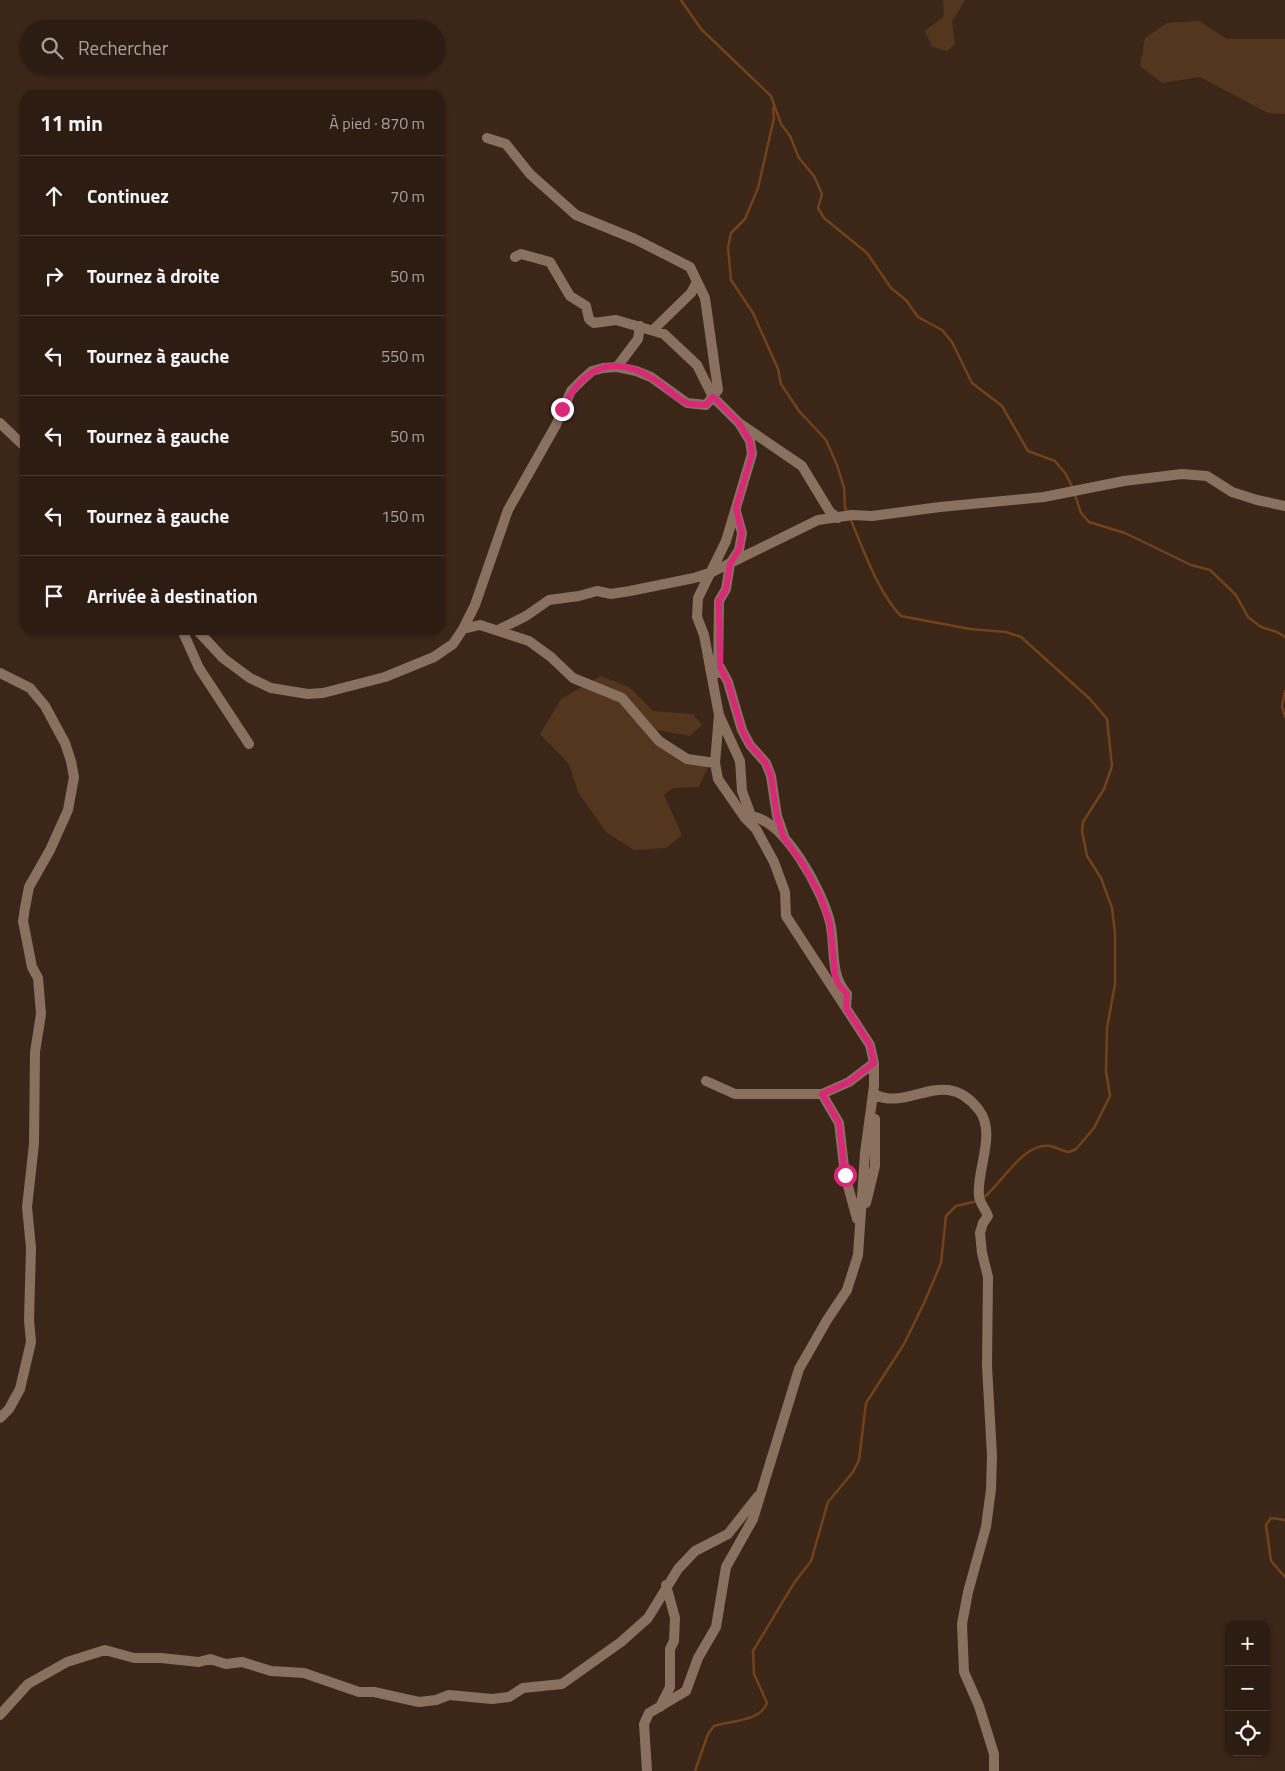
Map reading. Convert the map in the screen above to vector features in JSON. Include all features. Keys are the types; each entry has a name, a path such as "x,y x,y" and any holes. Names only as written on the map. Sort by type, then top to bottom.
{"street":[{"path":"202,635 223,658 250,678 272,688 308,694 324,693 385,677 434,657 453,644 463,629 478,598 508,510 556,425 571,392 592,371 617,367 636,371 650,377 687,403 706,405 718,390 705,298 690,268 635,240 576,215 530,174 506,144 487,138"},
{"path":"515,257 521,254 550,262 570,296 586,306 589,319 594,323 616,320 664,334 697,365 713,397 739,423 802,466 830,512 845,516"},
{"path":"653,330 691,293 697,282"},
{"path":"617,367 638,339 640,326"},
{"path":"0,422 20,442"},
{"path":"647,1771 644,1724 649,1713 686,1691 698,1658 716,1627 726,1566 753,1519 799,1369 827,1320 847,1290 858,1255 874,1090 874,1063 870,1045 786,916 785,892 774,862 751,816 742,791 740,762 719,715 704,635 697,618 698,598 726,541 752,454 750,441 739,423"},
{"path":"498,630 526,616 549,600 579,596 597,591 611,594 630,591 712,572 818,520 1044,497 1124,481 1182,474 1207,476 1232,492 1256,500 1285,506"},
{"path":"714,686 720,667 719,601 726,589 730,564 739,550 742,533 736,508"},
{"path":"463,629 480,625 529,641 573,678 622,698 659,741 687,759 715,763"},
{"path":"184,635 198,668 249,744"},
{"path":"720,667 728,682 742,730 750,745 766,763 771,776 777,816 784,838"},
{"path":"0,673 30,688 45,706 71,760 74,777 68,810 50,850 29,887 23,922 32,967 38,978 41,1014 35,1052 34,1144 27,1207 31,1248 29,1320 31,1342 20,1389 9,1409 0,1418"},
{"path":"719,715 715,763 718,780 746,818 756,828"},
{"path":"751,816 760,817 784,838 803,864 826,910 830,923 835,974 838,984 847,994 846,1008"},
{"path":"706,1081 734,1094 822,1094 849,1082 874,1063"},
{"path":"874,1090 891,1100 941,1088 961,1095 974,1103 985,1118 984,1161 981,1172 982,1201 988,1216 983,1223 980,1233 982,1253 988,1277 987,1338 988,1408 992,1456 991,1489 986,1528 968,1592 962,1624 964,1672 979,1706 994,1754 994,1771"},
{"path":"822,1094 839,1123 845,1175 860,1222"},
{"path":"0,1715 28,1684 68,1662 105,1650 134,1658 161,1658 199,1662 210,1660 226,1664 242,1662 271,1671 304,1673 359,1692 374,1692 419,1702 436,1700 450,1695 492,1699 510,1697 523,1688 562,1684 621,1642 648,1618 657,1605 666,1585 695,1551 728,1534 761,1494"},
{"path":"660,1707 670,1686 670,1649 674,1641 674,1618 666,1585"}],"shaded area":[{"path":"943,0 965,0 952,22 955,44 947,51 932,47 925,31 944,16"},
{"path":"1199,21 1227,39 1285,39 1285,114 1268,113 1200,77 1162,83 1140,66 1145,38 1167,23"},
{"path":"601,676 629,687 653,711 693,714 702,725 690,736 657,730 674,747 688,754 711,761 699,787 673,788 664,795 682,835 666,848 634,850 606,832 578,792 569,764 540,734 561,699"}],"waterway":[{"path":"681,0 701,29 771,96 781,124 790,136 799,158 814,176 822,194 818,208 824,218 867,253 891,288 906,300 918,317 942,330 952,342 972,383 1002,406 1028,451 1055,461 1065,473 1073,488"},
{"path":"773,108 774,118 758,188 745,219 731,233 728,247 731,280 753,313 778,369 781,384 799,411 826,440 837,465 844,488 847,513"},
{"path":"1075,495 1081,513 1089,522 1125,533 1191,565 1210,570 1236,595 1248,617 1261,627 1277,632 1285,637"},
{"path":"850,518 878,583 901,616 970,629 1006,632 1021,637 1090,699 1107,719 1112,766 1104,789 1083,822 1082,831 1087,856 1101,878 1112,908 1115,933 1115,984 1107,1028 1106,1071 1110,1096 1094,1128 1076,1149 1069,1152 1050,1146 1040,1147 1031,1151 1022,1157 983,1198"},
{"path":"1285,691 1282,706 1285,717"},
{"path":"695,1771 708,1734 714,1726 752,1717 758,1714 767,1703 754,1674 753,1651 794,1583 811,1561 828,1502 853,1472 859,1460 866,1403 904,1344 925,1301 941,1263 946,1216 956,1206 978,1201"},
{"path":"1285,1520 1271,1518 1266,1525 1271,1561 1285,1577"}],"route":[{"path":"562,409 571,392 592,371 617,367 636,371 650,377 687,403 706,405 713,397 739,423 750,441 752,454 738,494 736,508 742,533 739,550 730,564 726,589 719,601 720,667 728,682 742,730 750,745 766,763 771,776 777,816 784,838 803,864 826,910 830,923 835,974 838,984 847,994 846,1008 860,1026 870,1045 874,1063 849,1082 822,1094 839,1123 845,1175"}]}
